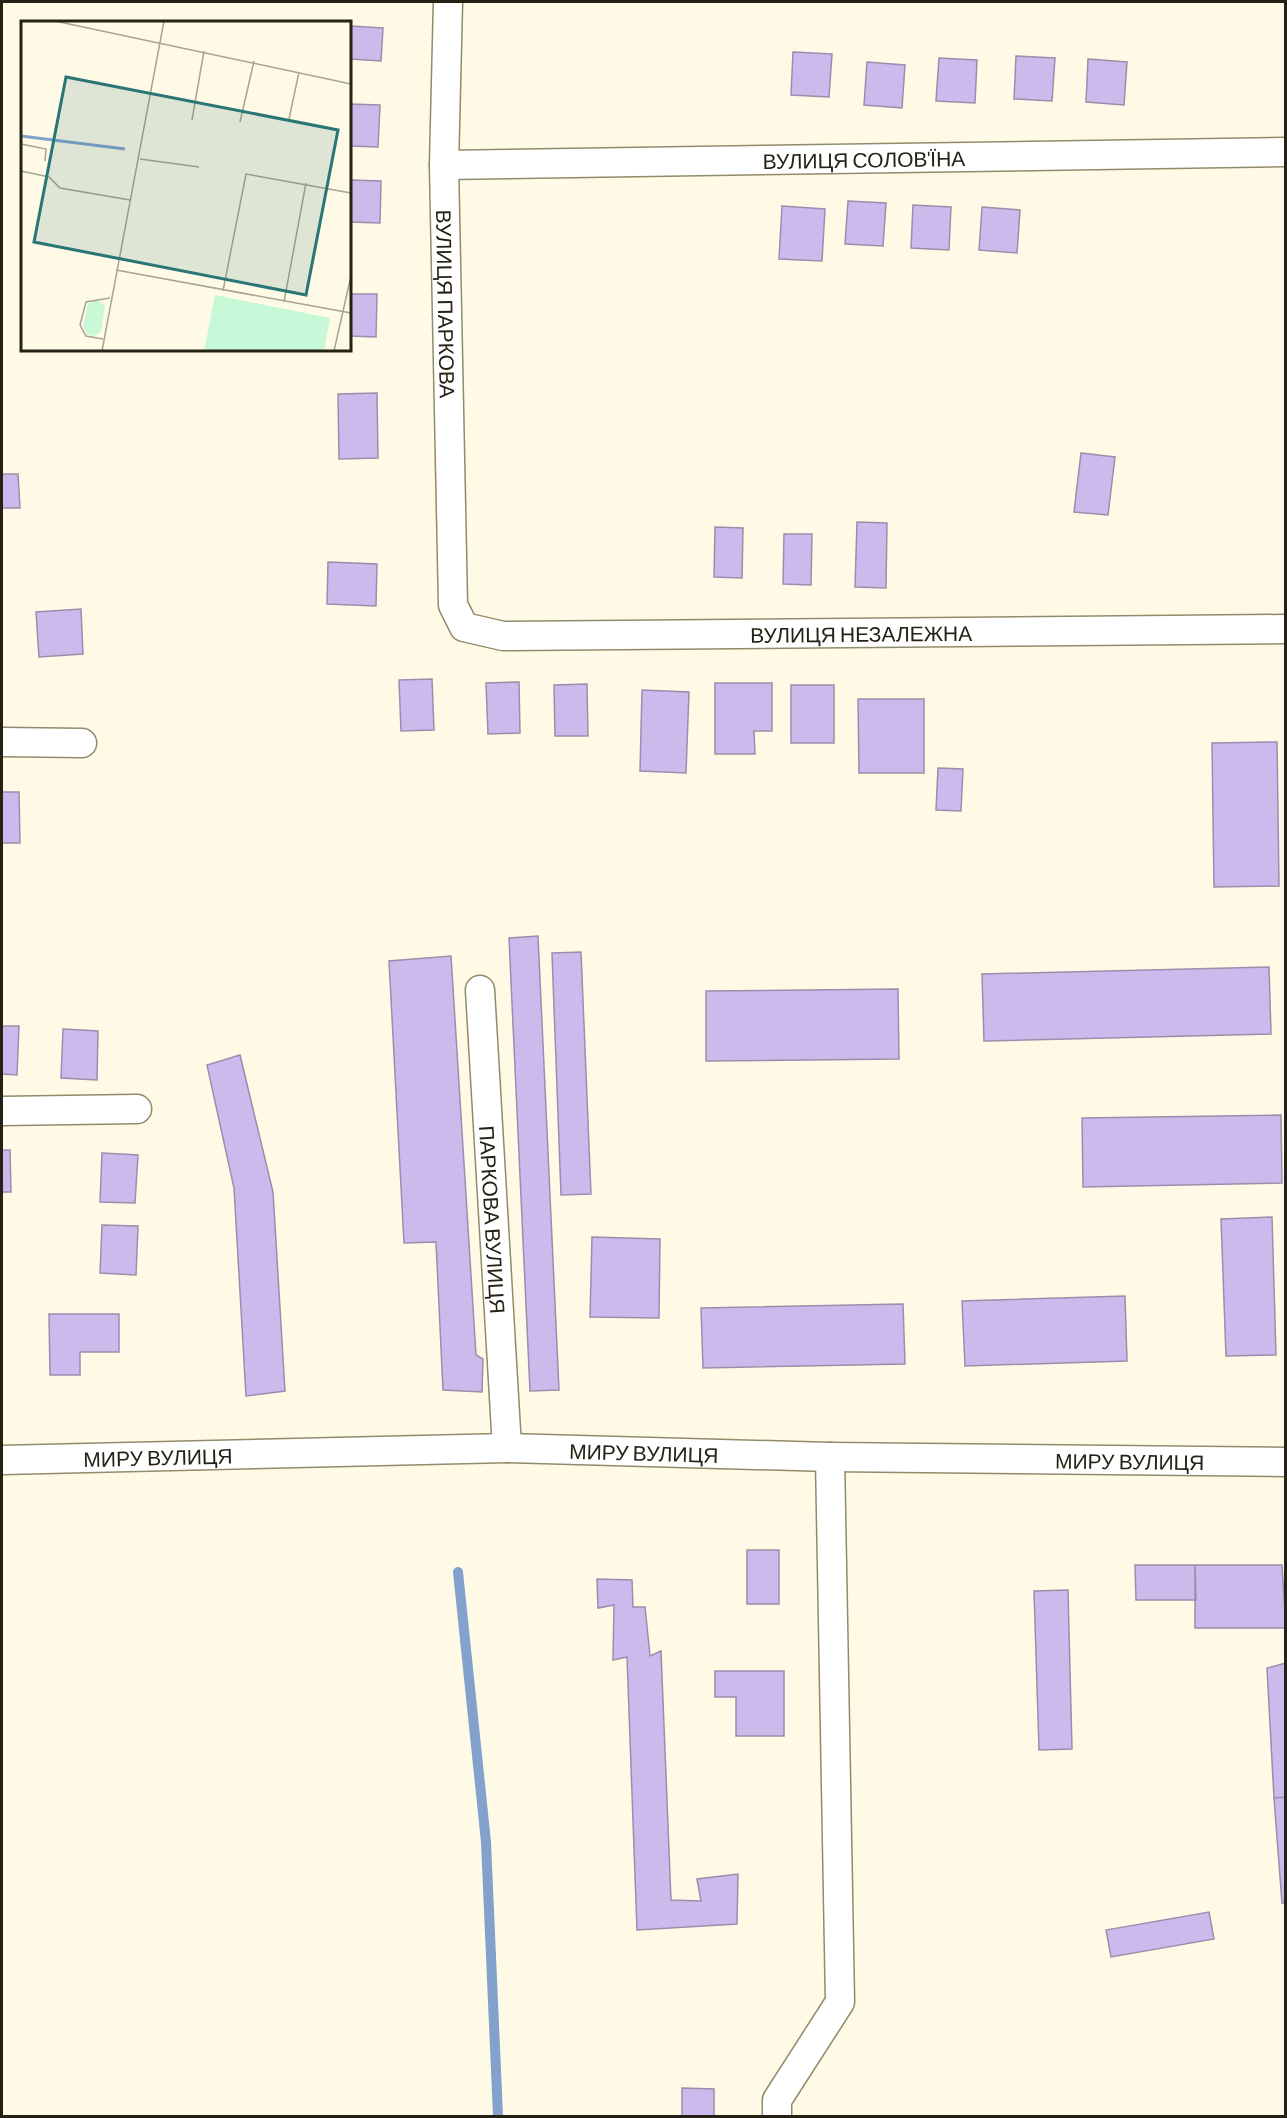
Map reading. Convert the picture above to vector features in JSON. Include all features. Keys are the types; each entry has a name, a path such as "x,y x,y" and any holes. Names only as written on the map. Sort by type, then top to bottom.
{"street":[{"name":"ВУЛИЦЯ ПАРКОВА","path":"448,2 444,165 453,605"},
{"name":"ВУЛИЦЯ СОЛОВ'ЇНА","path":"444,165 1286,152"},
{"name":"ВУЛИЦЯ НЕЗАЛЕЖНА","path":"453,605 464,627 503,636 1286,629"},
{"path":"2,742 82,743"},
{"name":"ПАРКОВА ВУЛИЦЯ","path":"480,990 507,1448"},
{"path":"2,1111 137,1109"},
{"name":"МИРУ ВУЛИЦЯ","path":"2,1460 507,1448 830,1457 1286,1462"},
{"path":"777,2116 777,2100 840,2002 830,1457"}],"building":[{"path":"351,26 383,28 381,61 351,59"},
{"path":"793,52 832,54 829,97 791,95"},
{"path":"1016,56 1055,58 1052,101 1014,99"},
{"path":"939,58 977,60 975,103 936,101"},
{"path":"1088,59 1127,62 1124,105 1086,102"},
{"path":"867,62 905,65 902,108 864,105"},
{"path":"351,104 380,105 378,147 351,146"},
{"path":"351,180 381,181 380,223 351,222"},
{"path":"848,201 886,203 883,246 845,244"},
{"path":"913,205 951,207 949,250 911,248"},
{"path":"782,206 825,209 822,261 779,259"},
{"path":"982,207 1020,210 1017,253 979,250"},
{"path":"351,294 377,294 376,337 351,336"},
{"path":"377,393 378,458 339,459 338,394"},
{"path":"1081,453 1115,457 1108,515 1074,512"},
{"path":"2,474 18,474 20,508 2,508"},
{"path":"857,522 887,523 886,588 855,587"},
{"path":"715,527 743,528 742,578 714,577"},
{"path":"784,534 812,534 811,585 783,584"},
{"path":"328,562 377,564 376,606 327,604"},
{"path":"81,609 83,654 39,657 36,612"},
{"path":"432,679 434,730 401,731 399,680"},
{"path":"519,682 520,733 488,734 486,683"},
{"path":"715,683 772,683 772,731 754,731 755,754 715,754"},
{"path":"587,684 588,736 555,736 554,685"},
{"path":"791,685 834,685 834,743 791,743"},
{"path":"642,690 689,692 686,773 640,771"},
{"path":"858,699 924,699 924,773 859,773"},
{"path":"1277,742 1279,886 1214,887 1212,743"},
{"path":"938,768 963,769 961,811 936,810"},
{"path":"2,792 19,792 20,843 2,843"},
{"path":"538,936 559,1390 530,1391 509,938"},
{"path":"581,952 591,1194 561,1195 552,953"},
{"path":"451,956 476,1355 483,1359 482,1392 443,1390 436,1242 404,1243 389,961"},
{"path":"1269,967 1271,1034 984,1041 982,974"},
{"path":"898,989 899,1059 706,1061 706,991"},
{"path":"2,1026 19,1026 17,1075 2,1074"},
{"path":"63,1029 98,1031 97,1080 61,1078"},
{"path":"240,1055 273,1192 285,1391 246,1396 234,1188 207,1065"},
{"path":"1281,1115 1282,1183 1083,1187 1082,1118"},
{"path":"2,1150 10,1150 11,1192 2,1192"},
{"path":"102,1153 138,1155 135,1203 100,1202"},
{"path":"1272,1217 1276,1355 1226,1356 1221,1219"},
{"path":"102,1225 138,1226 136,1275 100,1273"},
{"path":"592,1237 660,1239 659,1318 590,1317"},
{"path":"1125,1296 1127,1361 965,1366 962,1301"},
{"path":"903,1304 905,1364 703,1368 701,1308"},
{"path":"49,1314 119,1314 119,1352 80,1352 80,1375 50,1375"},
{"path":"747,1550 779,1550 779,1604 747,1604"},
{"path":"1135,1565 1195,1565 1196,1600 1136,1600"},
{"path":"1195,1565 1282,1565 1286,1628 1195,1628"},
{"path":"597,1579 632,1580 633,1607 645,1607 650,1656 661,1651 671,1900 701,1901 697,1879 738,1874 737,1924 637,1930 627,1657 613,1660 614,1605 598,1608"},
{"path":"1068,1590 1072,1749 1039,1750 1034,1591"},
{"path":"1286,1663 1286,1797 1274,1798 1267,1668"},
{"path":"715,1671 784,1671 784,1736 736,1736 736,1697 715,1697"},
{"path":"1286,1797 1286,1903 1282,1903 1274,1798"},
{"path":"1209,1912 1214,1939 1111,1957 1106,1930"},
{"path":"682,2088 714,2089 714,2116 682,2116"}],"waterway":[{"path":"458,1572 486,1842 498,2116"}]}
